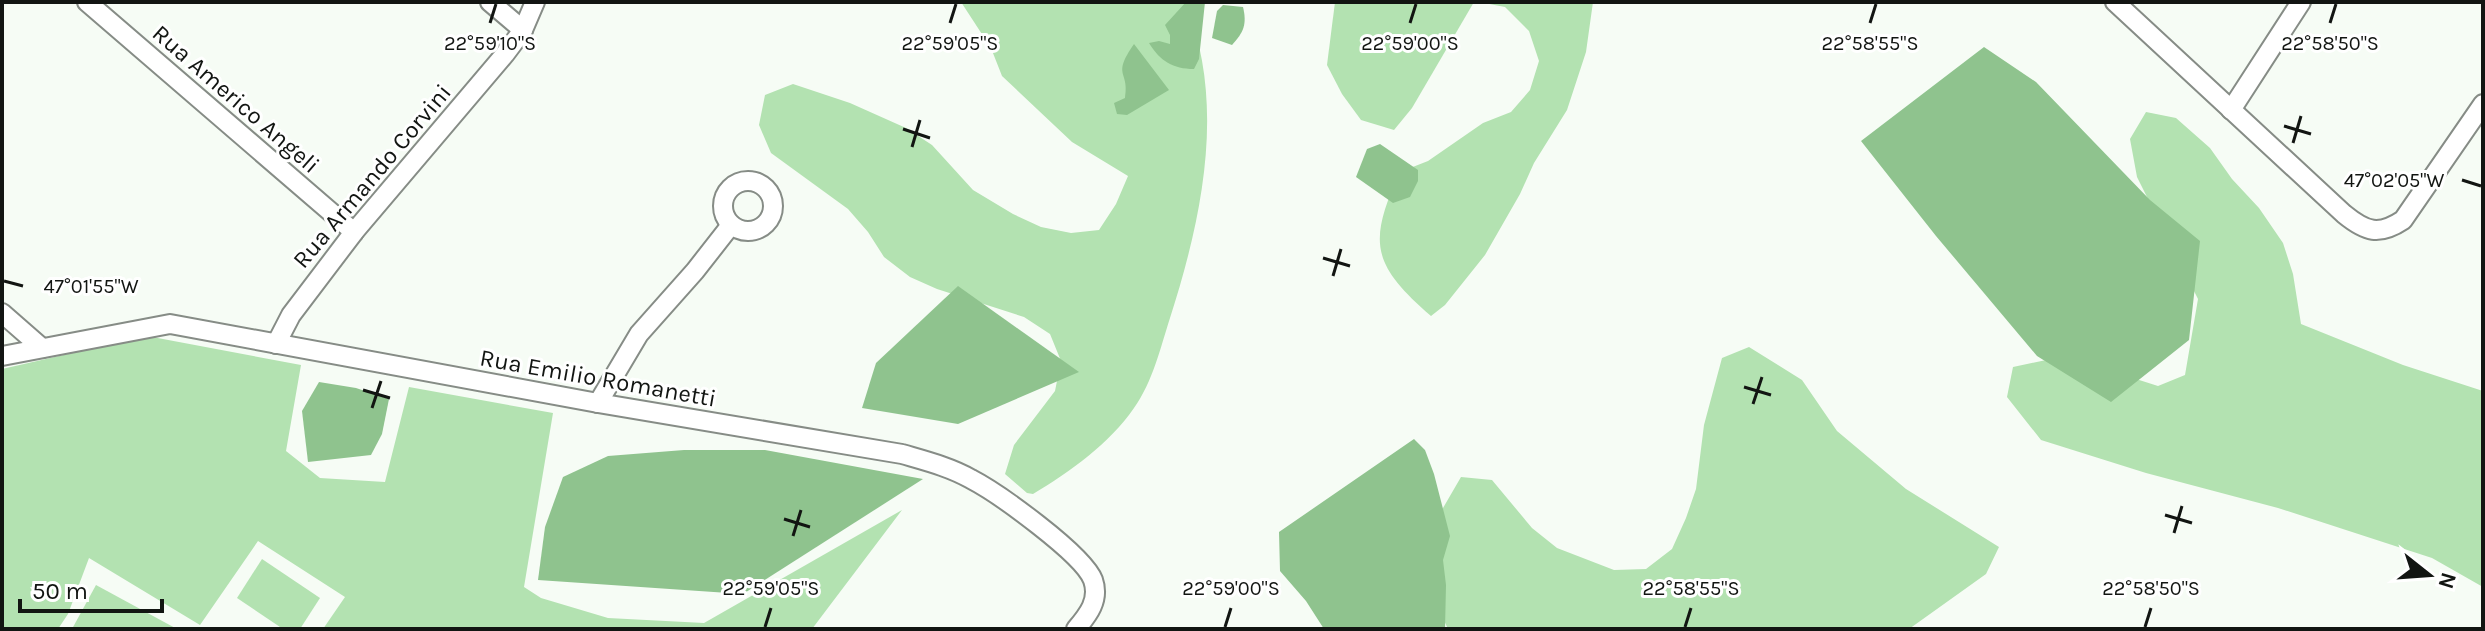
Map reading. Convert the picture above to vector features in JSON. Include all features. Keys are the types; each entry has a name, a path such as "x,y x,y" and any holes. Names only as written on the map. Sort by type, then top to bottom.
{"street":[{"name":"Rua Americo Angeli","path":"87,2 354,232"},
{"path":"490,2 523,30"},
{"name":"Rua Armando Corvini","path":"276,344 291,315 354,232 523,30 535,2"},
{"path":"2115,2 2358,225 2373,230 2387,230 2403,220 2483,104"},
{"path":"2231,110 2301,2"},
{"path":"598,403 639,334 731,225"},
{"path":"2,313 42,348"},
{"name":"Rua Emilio Romanetti","path":"2,356 170,324 598,403 902,454 972,479 1038,525 1086,568 1092,580 1094,603 1076,629"}],"shaded area":[{"path":"961,2 1185,2 1198,40 1205,80 1207,120 1200,201 1182,280 1151,376 1141,398 1113,434 1075,467 1033,494 1027,493 1005,474 1014,445 1055,391 1061,361 1050,334 1024,317 910,277 884,257 848,209 771,153 759,125 765,95 793,84 850,103 906,128 932,145 973,190 1013,214 1041,227 1071,233 1099,230 1116,204 1128,176 1072,142 1002,76 991,48"},
{"path":"1186,2 1205,2 1199,59 1194,69 1168,63 1149,43 1159,41 1170,44 1165,25"},
{"path":"1335,2 1474,2 1412,108 1394,130 1361,120 1342,94 1327,65"},
{"path":"1479,2 1593,2 1586,52 1567,110 1534,163 1485,255 1445,305 1431,316 1396,281 1381,251 1383,217 1400,172 1428,161 1483,123 1511,112 1530,90 1539,61 1529,31 1505,7"},
{"path":"1223,5 1243,7 1244,28 1232,45 1212,38 1217,11"},
{"path":"1134,44 1169,90 1127,115 1117,114 1114,103 1125,98 1126,89 1122,68"},
{"path":"1984,47 2036,82 2150,200 2200,241 2189,340 2111,402 2037,356 1861,141"},
{"path":"2146,112 2176,118 2210,148 2232,179 2259,208 2283,243 2293,274 2301,324 2403,365 2483,391 2483,587 2432,558 2278,508 2146,473 2041,440 2007,397 2013,367 2051,359 2089,364 2158,386 2185,375 2198,299 2137,177 2130,139"},
{"path":"1380,144 1418,170 1418,181 1410,197 1393,203 1356,177 1367,149"},
{"path":"958,286 1079,372 958,424 862,408 876,363"},
{"path":"147,336 301,365 286,451 320,478 385,482 409,387 553,413 524,587 541,598 608,618 704,623 902,510 812,629 323,629 345,597 258,541 200,625 89,558 68,614 58,629 2,629 2,369"},
{"path":"1749,347 1802,380 1837,431 1906,489 1999,547 1986,574 1909,629 1448,629 1441,614 1443,508 1461,477 1492,480 1532,528 1557,548 1614,570 1646,569 1672,549 1686,518 1696,489 1704,425 1722,358"},
{"path":"319,382 356,388 389,399 382,434 371,455 308,462 302,411"},
{"path":"1414,439 1425,450 1434,474 1450,536 1443,560 1445,629 1324,629 1306,601 1280,571 1279,532"},
{"path":"684,450 765,450 923,479 743,594 538,580 545,527 563,477 608,456"},
{"path":"262,559 320,598 300,629 283,629 237,598"},
{"path":"96,585 177,629 72,629"}]}
